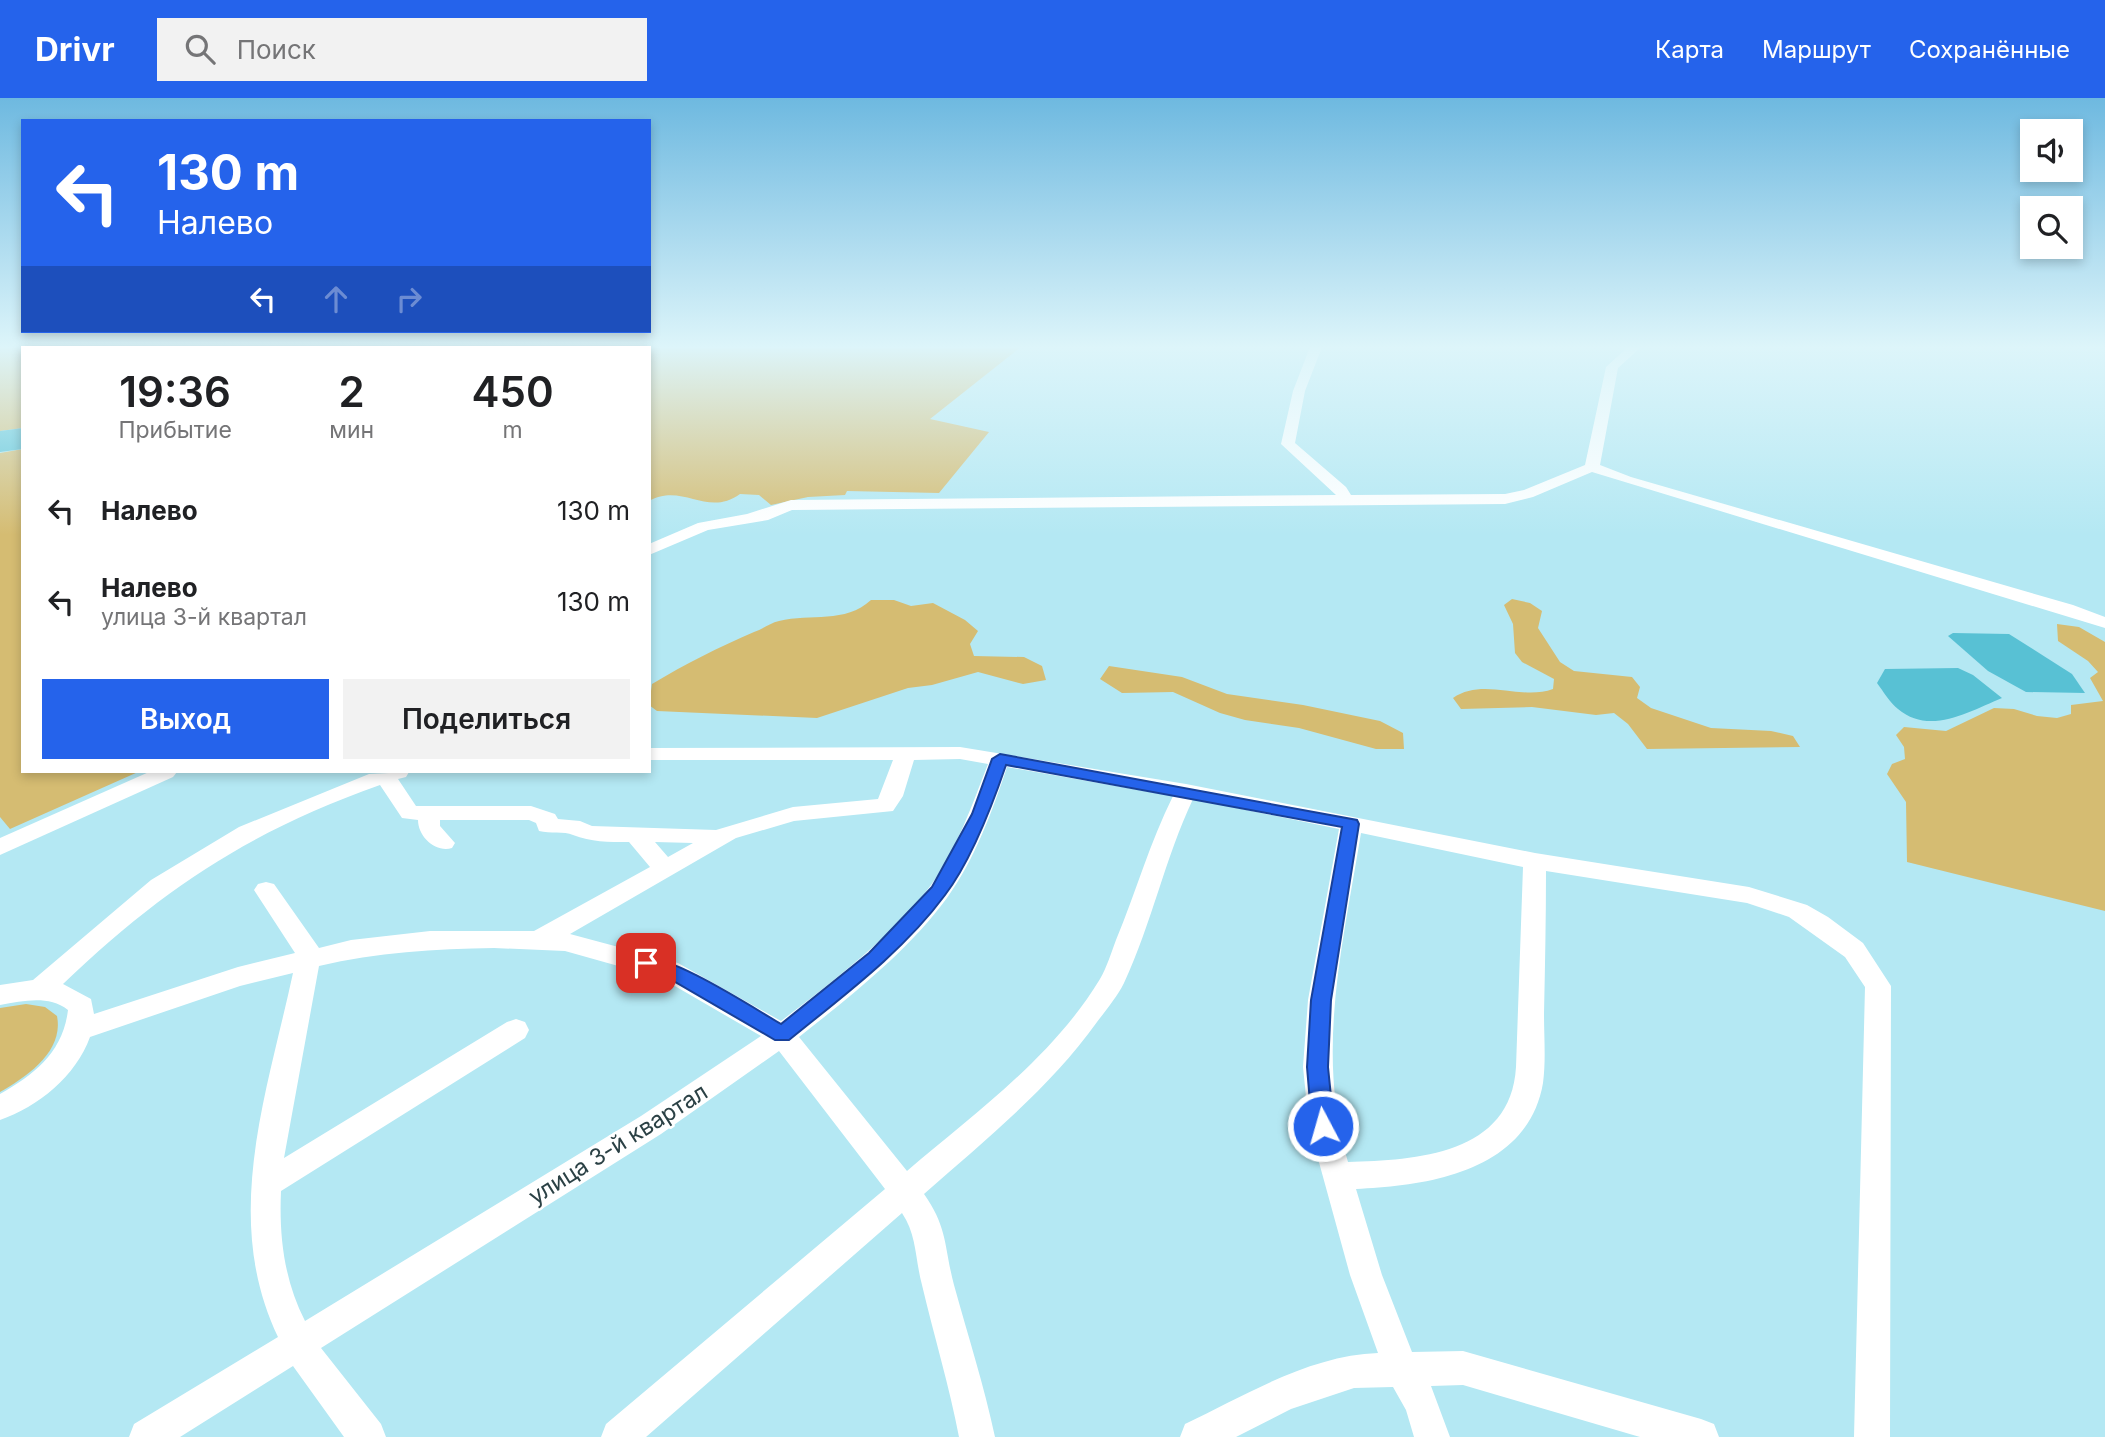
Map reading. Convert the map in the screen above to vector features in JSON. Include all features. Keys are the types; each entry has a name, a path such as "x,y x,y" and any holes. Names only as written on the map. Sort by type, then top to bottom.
{"street":[{"path":"1295,409 1288,444 1341,490 1347,501"},
{"path":"1591,467 1603,409"},
{"path":"651,549 704,526 754,515 864,503 1505,499 1528,494 1591,467 1626,480 2055,605 2105,623"},
{"path":"651,754 960,753 1186,791 1535,861 1749,895 1798,911 1854,950 1878,986 1872,1437"},
{"path":"541,939 719,838 793,814 885,806 892,796 905,754"},
{"name":"улица 3-й квартал","path":"147,1437 651,1125 782,1035 875,958 939,891 981,814 1000,759"},
{"path":"0,847 164,773"},
{"path":"41,989 140,901 205,855 290,814 394,777 410,813 531,813 547,819 547,826 580,828 586,834 700,835 719,838"},
{"path":"620,1437 1027,1087 1066,1044 1111,983 1145,900 1166,834 1186,791"},
{"path":"429,813 429,828 444,843"},
{"path":"1351,824 1321,1000 1317,1067 1323,1126 1340,1176 1366,1275 1401,1368 1422,1403 1432,1437"},
{"path":"636,836 666,869"},
{"path":"1340,1176 1378,1175 1464,1161 1496,1140 1519,1111 1528,1087 1531,1055 1535,861"},
{"path":"266,890 306,946 308,960 279,1091 267,1184 265,1234 273,1288 298,1343 333,1399 368,1437"},
{"path":"81,1029 238,977 351,949 430,940 541,939 600,949 669,970 782,1035 845,1110 927,1224 937,1282 965,1379 977,1437"},
{"path":"0,995 41,989 66,993 82,1006 81,1029 73,1050 38,1085 0,1108"},
{"path":"267,1184 516,1030"},
{"path":"1198,1437 1285,1394 1354,1371 1401,1368 1464,1368 1701,1437"}],"shaded area":[{"path":"0,409 21,409 21,428 0,431"},
{"path":"651,409 942,409 930,419 989,432 939,493 847,491 845,495 808,497 771,505 759,495 740,494 717,503 673,495 651,500"},
{"path":"21,449 21,773 136,773 10,829 0,817 0,453"},
{"path":"1512,599 1530,603 1542,611 1538,628 1560,662 1574,671 1632,677 1640,687 1637,698 1651,708 1711,728 1771,731 1793,736 1800,747 1647,749 1628,724 1614,713 1596,715 1532,707 1461,709 1453,698 1477,689 1528,693 1553,689 1554,679 1522,662 1515,653 1513,624 1504,605"},
{"path":"871,600 894,600 911,606 933,603 965,620 978,631 970,644 974,656 1024,657 1042,666 1046,680 1023,684 978,672 932,685 908,688 817,718 657,711 651,706 652,684 728,644 776,622 839,615"},
{"path":"2057,624 2079,627 2105,642 2105,911 1907,862 1906,802 1887,774 1892,764 1905,759 1904,747 1896,735 1904,727 1946,731 1994,708 2014,709 2037,716 2057,718 2071,714 2071,705 2103,701 2090,678 2098,672 2088,661 2058,641"},
{"path":"1109,666 1182,677 1227,694 1303,705 1380,721 1403,733 1404,749 1376,749 1299,728 1245,720 1220,713 1173,692 1122,693 1100,679"},
{"path":"26,1004 45,1007 57,1016 55,1040 42,1061 0,1092 0,1008"}],"water":[{"path":"21,428 21,449 0,452 0,431"},
{"path":"1953,633 2009,634 2072,674 2085,693 2026,692 1988,671 1948,636"},
{"path":"1958,668 1973,675 2002,698 1950,719 1923,720 1910,717 1898,709 1877,683 1885,669"}],"route":[{"path":"646,963 669,970 782,1035 875,958 939,891 981,814 1000,759 1186,791 1351,824 1321,1000 1317,1067 1323,1126"}]}
